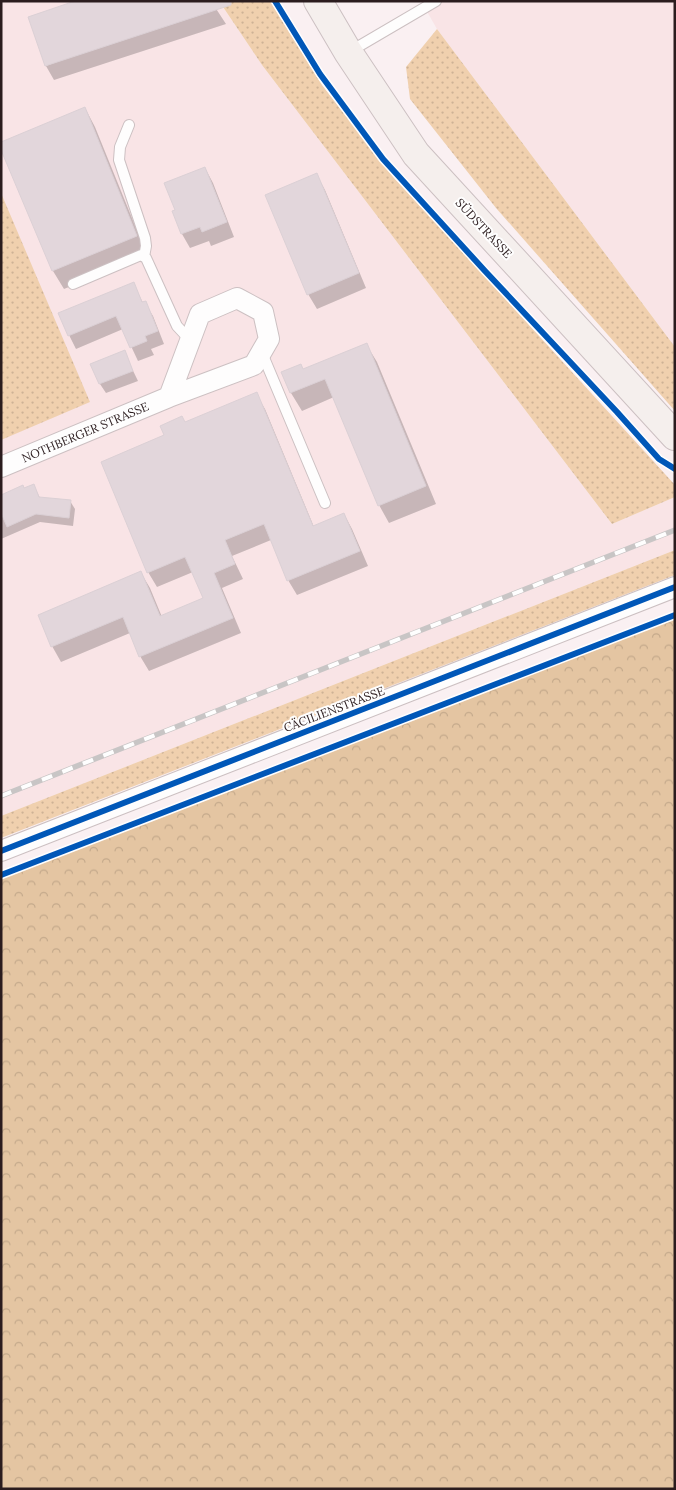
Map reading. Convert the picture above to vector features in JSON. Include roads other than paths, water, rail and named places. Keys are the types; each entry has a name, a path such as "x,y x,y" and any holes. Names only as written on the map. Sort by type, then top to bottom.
{"main road":[{"name":"SÜDSTRASSE","path":"318,1 348,52 416,154 675,436"}],"street":[{"path":"169,397 200,314 237,298 262,312 270,339 262,352"},
{"name":"NOTHBERGER STRASSE","path":"1,467 169,397 254,365 262,352"},
{"name":"CÄCILIENSTRASSE","path":"1,851 675,587"}],"lane":[{"path":"348,52 436,1"},
{"path":"129,124 120,147 119,160 145,238 144,257"},
{"path":"73,284 134,258 144,257 177,326 190,340"},
{"path":"262,352 325,503"}],"railway":[{"path":"1,796 675,530"}]}
